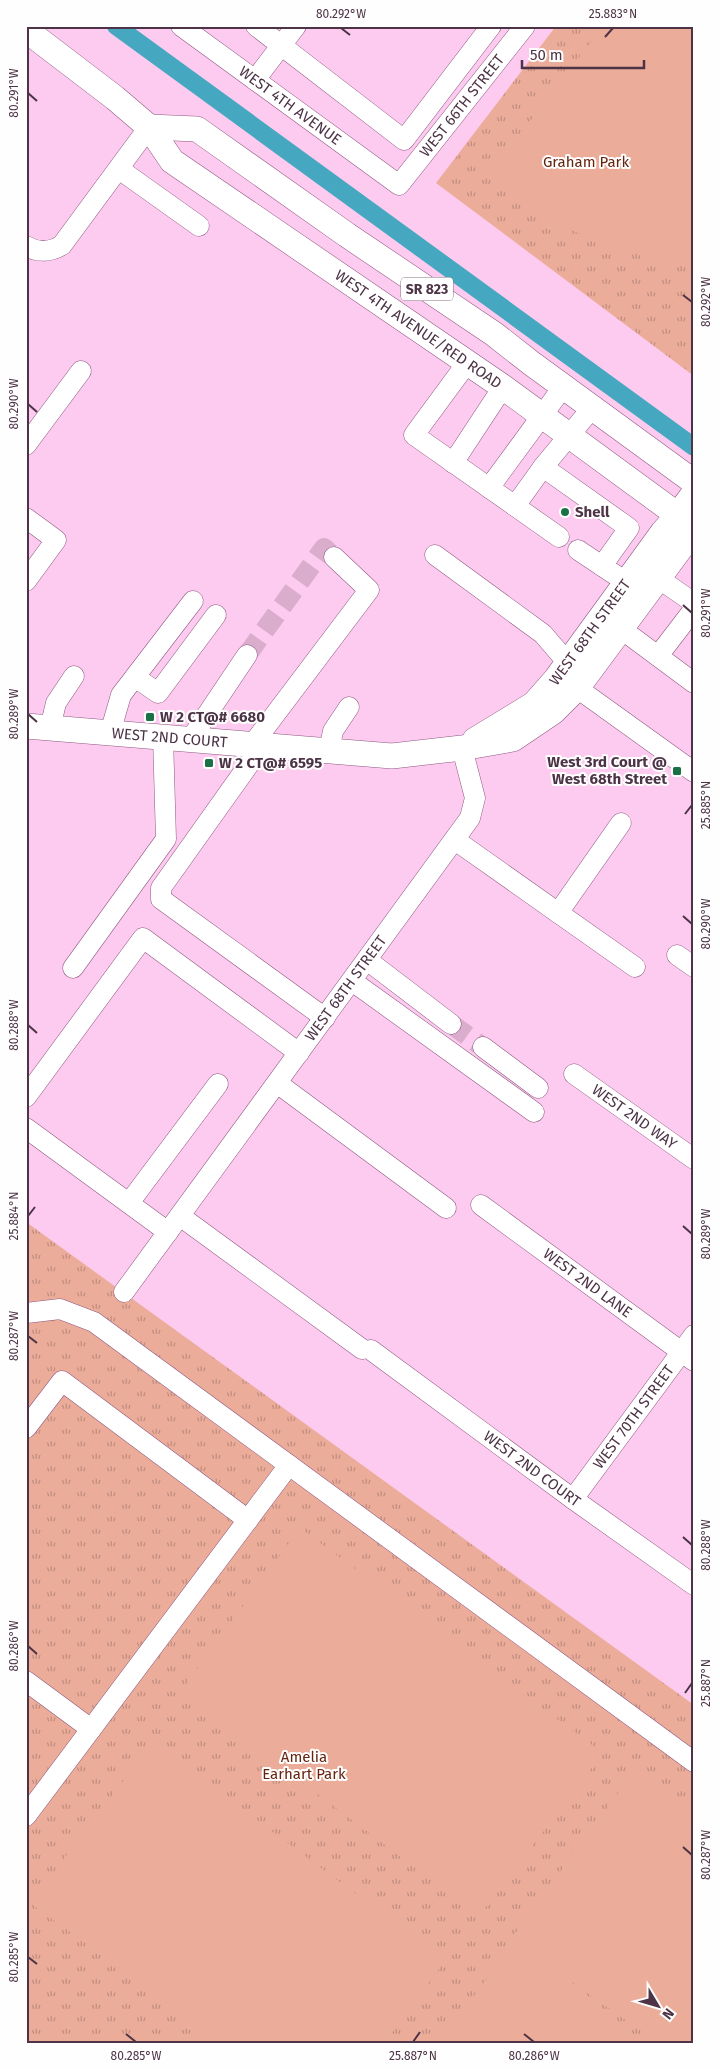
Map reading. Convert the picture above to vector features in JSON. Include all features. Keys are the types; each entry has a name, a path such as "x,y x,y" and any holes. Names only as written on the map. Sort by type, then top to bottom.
{"main road":[{"name":"WEST 4TH AVENUE/RED ROAD","path":"26,30 116,98 149,127 172,161 503,387 688,524"},
{"name":"SR 823","path":"149,127 197,129 347,235 494,334 563,387 694,482"},
{"name":"WEST 68TH STREET","path":"462,748 513,738 553,712 577,688 658,578 688,524 694,492"},
{"name":"WEST 68TH STREET","path":"462,748 534,704 663,532 688,524"},
{"name":"WEST 2ND COURT","path":"38,727 392,756 462,748"}],"street":[{"name":"WEST 4TH AVENUE","path":"181,26 399,185"},
{"path":"256,26 404,140 491,26"},
{"path":"255,80 296,26"},
{"name":"WEST 66TH STREET","path":"399,185 516,29"},
{"path":"26,246 42,251 54,250 62,245 149,127"},
{"path":"413,127 433,142"},
{"path":"118,169 199,226"},
{"path":"468,363 414,435 559,537"},
{"path":"26,445 81,371"},
{"path":"453,462 503,387"},
{"path":"489,488 563,387"},
{"path":"515,506 543,467 592,408"},
{"path":"543,467 629,528 602,566"},
{"path":"26,518 56,540 28,575"},
{"path":"578,550 626,582"},
{"path":"435,555 543,634 567,662"},
{"path":"325,1018 161,899 161,888 257,745 369,590 334,557"},
{"path":"658,578 694,603"},
{"path":"110,733 121,695 192,601"},
{"path":"658,656 694,609"},
{"path":"135,677 158,693 216,615"},
{"path":"620,628 694,683"},
{"path":"190,740 247,655"},
{"path":"38,727 74,676"},
{"path":"577,688 694,772"},
{"path":"329,751 333,731 349,707"},
{"path":"74,968 166,839 163,738"},
{"name":"WEST 68TH STREET","path":"124,1292 470,818 475,798 462,748"},
{"path":"558,913 621,823"},
{"path":"455,840 635,967"},
{"path":"26,1097 143,938 299,1053"},
{"path":"677,956 694,967"},
{"path":"367,960 451,1024"},
{"path":"352,980 534,1112"},
{"path":"483,1047 538,1088"},
{"name":"WEST 2ND WAY","path":"574,1074 694,1159"},
{"path":"277,1083 446,1208"},
{"path":"129,1203 218,1084"},
{"name":"WEST 2ND COURT","path":"26,1128 129,1203 174,1224 367,1350 694,1585"},
{"name":"WEST 2ND LANE","path":"481,1205 687,1357"},
{"path":"26,1313 60,1310 94,1322 694,1762"},
{"name":"WEST 70TH STREET","path":"573,1499 687,1357 694,1335"},
{"path":"26,1428 62,1380 248,1520"},
{"path":"26,1816 289,1465"},
{"path":"26,1681 91,1729"}],"green space":[{"name":"Graham Park","path":"556,26 694,26 694,376 436,183"},
{"name":"Graham Park","path":"603,26 694,26 694,261 672,266 594,240 525,210 491,172"},
{"name":"Amelia Earhart Park","path":"26,1222 694,1705 694,2043 26,2043"},
{"path":"300,1528 603,1753 479,1916 181,1691"},
{"path":"153,1742 445,1961 384,2043 224,2043 30,1903"},
{"path":"635,1770 694,1814 694,2043 658,2043 511,1939"},
{"path":"510,1948 640,2043 438,2043"}],"waterway":[{"path":"116,26 694,447"}],"tunnel":[{"path":"247,655 324,548 334,557"},
{"path":"451,1024 483,1047"}],"place":[{"name":"Shell","path":"565,512"},
{"name":"W 2 CT@# 6680","path":"150,717"},
{"name":"W 2 CT@# 6595","path":"209,763"},
{"name":"West 3rd Court @ West 68th Street","path":"677,771"}]}
